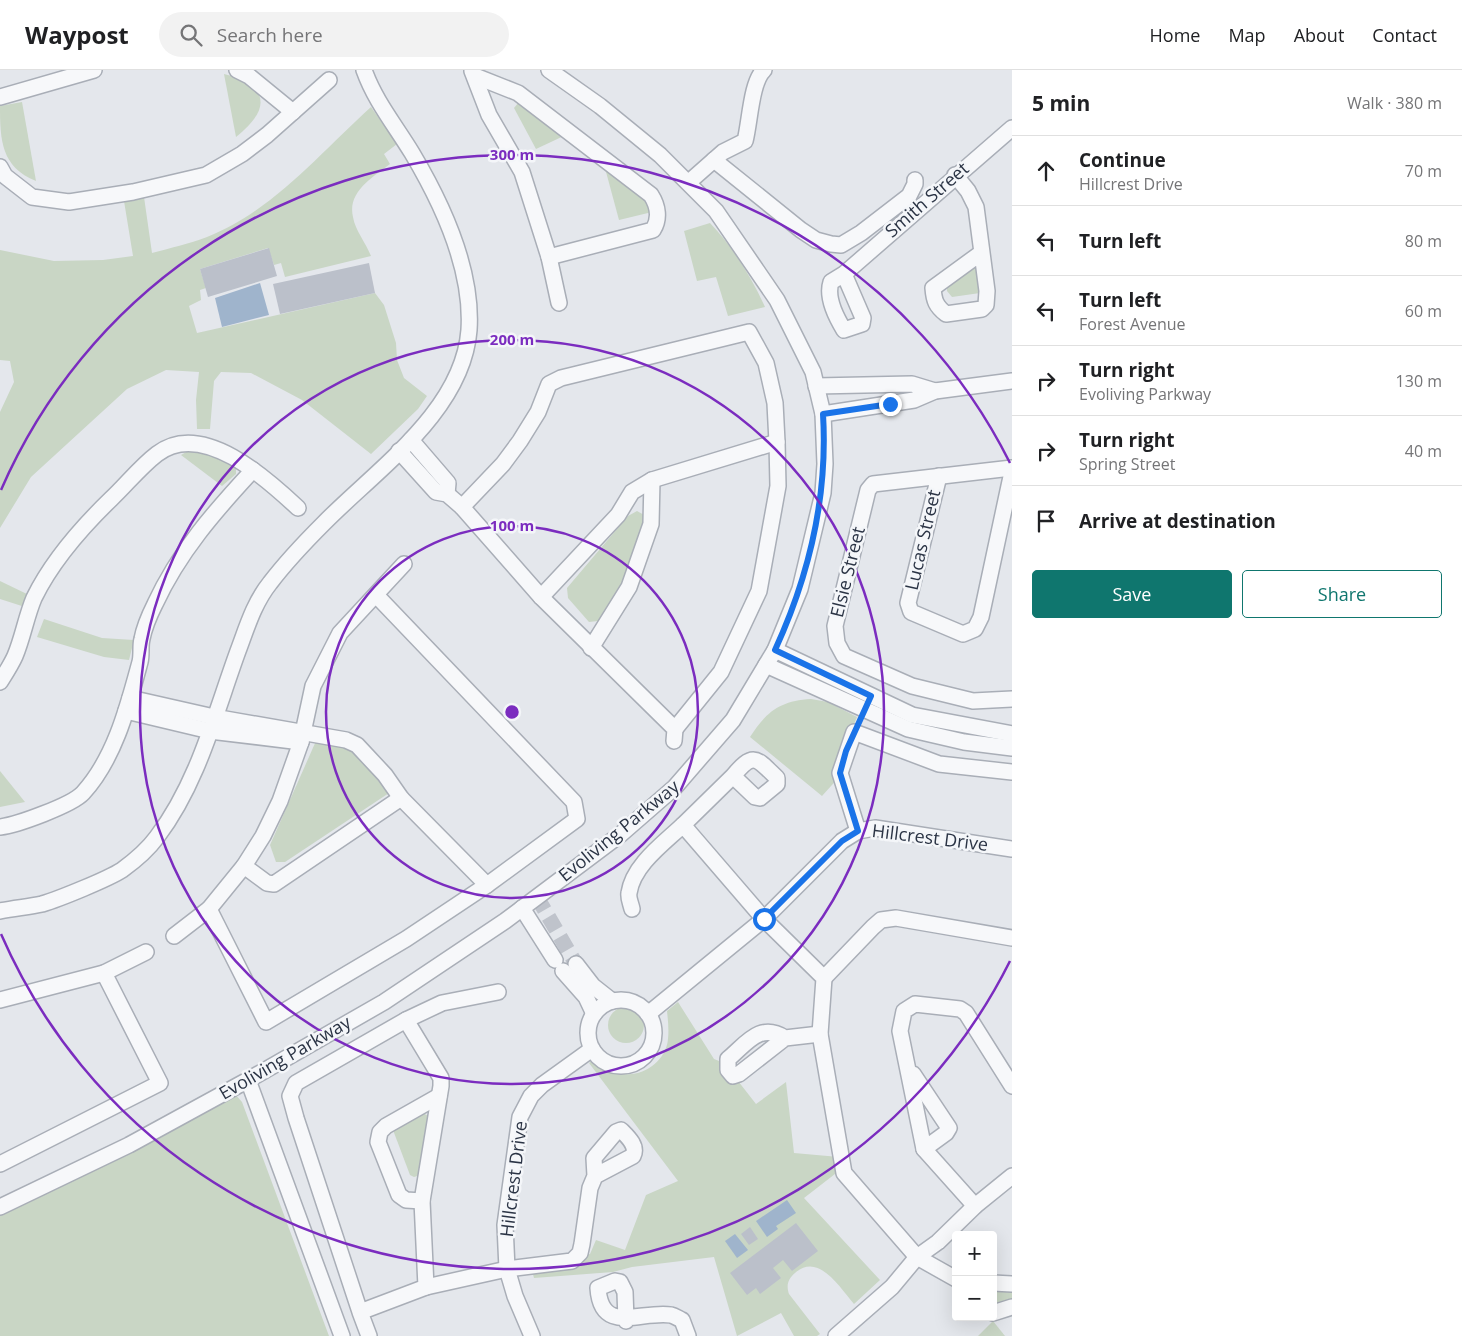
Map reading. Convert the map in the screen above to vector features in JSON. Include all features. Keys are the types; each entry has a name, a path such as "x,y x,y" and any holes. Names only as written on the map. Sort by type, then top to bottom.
{"street":[{"path":"0,97 94,70"},
{"path":"237,70 249,76 293,112"},
{"path":"0,911 43,904 121,870 156,838 196,771 255,604 269,584 323,524 411,440 438,409 455,378 464,354 469,332 469,308 459,256 444,215 412,153 371,90 364,70"},
{"name":"Evoliving Parkway","path":"0,1207 129,1146 248,1080 384,1002 522,908 621,834 675,787 733,720 775,650 800,589 823,493 825,456 823,414 813,372 777,300 716,211 660,155 600,106 549,70"},
{"path":"689,182 714,160 745,141 759,74 764,70"},
{"path":"473,73 525,98 651,195 656,203 657,224 653,230 549,257"},
{"path":"473,73 489,115 522,172 549,257 559,303"},
{"path":"0,166 5,176 32,197 69,202 133,192 206,175 242,154 329,80"},
{"name":"Smith Street","path":"844,274 955,175 1012,128"},
{"path":"714,160 801,230 816,240 841,245 861,233 909,196 915,180"},
{"path":"955,175 968,191 976,207 981,253"},
{"path":"399,451 436,492 447,494 462,507 541,596 674,735 721,672 759,591 778,486 778,442 775,404 766,363 749,332 562,378 549,384 538,412 520,441 503,464 462,507"},
{"path":"823,414 914,400 935,391 1012,381"},
{"path":"816,386 912,384 935,391"},
{"path":"411,440 448,484 447,494"},
{"path":"541,596 618,515 632,492 652,480 778,442"},
{"path":"0,682 15,657 35,598 50,570 90,520 158,453 188,444 205,445 234,457 268,480 298,508"},
{"name":"Elsie Street","path":"1012,468 882,481 873,484 868,490 835,626 837,643 844,656 912,686 973,701 1012,699"},
{"path":"0,827 13,825 82,794 107,757 128,705 141,659 142,640 154,605 173,570 204,524 253,470"},
{"name":"Lucas Street","path":"939,476 908,603 911,612 963,634 974,629 981,617 1012,472"},
{"path":"591,648 629,587 651,524 652,480"},
{"path":"174,936 209,909 244,866 280,801 301,737 313,686 340,632 404,564"},
{"path":"209,909 266,1022 406,939 486,885 577,818 578,813 574,802 376,595"},
{"path":"775,650 868,703 908,729 964,742 1012,748"},
{"path":"766,665 868,703 912,715 1012,734"},
{"path":"858,831 840,773 854,732 868,703"},
{"path":"128,705 212,724 301,737 346,740 357,744 385,775 401,798 486,885"},
{"path":"854,732 939,764 1012,772"},
{"path":"632,909 628,894 634,879 651,854 683,826 733,776"},
{"path":"244,866 267,883 274,884 401,798"},
{"path":"683,826 764,919 824,978"},
{"name":"Hillcrest Drive","path":"648,1014 764,919 842,841 858,831 875,828 1012,848"},
{"path":"522,908 586,997 594,1014"},
{"path":"952,1277 917,1257 844,1173 820,1034 824,978 881,920 896,918 1012,938"},
{"path":"2,1003 104,973 146,952"},
{"path":"564,965 612,1001"},
{"path":"0,1164 160,1083 104,973"},
{"path":"369,1336 290,1096 296,1083 406,1020 442,1003 498,992"},
{"path":"620,1000 636,1004 648,1014 653,1029 651,1045 647,1052 635,1062 619,1066 597,1056 592,1049 588,1035 594,1014 605,1004 620,1000"},
{"path":"975,1206 924,1149 910,1068 900,1030 904,1011 915,1004 960,1009 966,1013 1012,1086"},
{"path":"406,1020 441,1078 430,1164 422,1201 426,1286"},
{"path":"785,1038 820,1034"},
{"name":"Hillcrest Drive","path":"532,1336 514,1296 508,1269 505,1225 520,1117 531,1096 542,1084 592,1049"},
{"path":"910,1068 949,1128 946,1134 924,1149"},
{"path":"248,1080 342,1336"},
{"path":"422,1201 406,1200 399,1195 378,1142 380,1132 386,1126 439,1096"},
{"path":"360,1312 426,1286 508,1269 572,1261 580,1253 590,1188 595,1176"},
{"path":"836,1336 892,1287 917,1257 938,1242 975,1206 1012,1176"},
{"path":"997,1283 1012,1284"},
{"path":"997,1312 1012,1307"},
{"path":"626,1321 671,1315 682,1320 688,1336"}],"green space":[{"path":"224,74 250,85 257,92 260,99 260,108 255,117 236,137"},
{"path":"22,102 36,181 24,175 9,160 2,141 0,106"},
{"path":"519,102 568,134 536,149 514,108"},
{"path":"371,107 397,144 384,154 390,164 363,186 354,200 352,208 354,222 371,256 285,277 281,263 274,265 268,248 200,269 206,288 200,290 201,300 189,306 197,333 375,293 384,305 396,343 397,360 404,378 427,396 418,409 371,454 302,400 251,373 221,372 214,381 210,429 197,429 196,400 199,372 166,370 127,389 31,477 0,528 0,412 14,382 10,361 0,360 0,250 54,261 103,260 133,256 124,201 144,197 152,253 207,237 231,226 274,197 295,180"},
{"path":"602,157 649,196 653,209 648,213 619,220"},
{"path":"710,223 741,263 765,307 728,316 716,277 697,281 684,231"},
{"path":"975,263 981,265 980,293 952,297 947,291 947,283"},
{"path":"198,449 236,463 236,474 222,486 181,455"},
{"path":"637,511 646,516 627,571 607,609 598,621 589,622 568,598 567,588 628,516"},
{"path":"0,581 29,595 25,607 0,599"},
{"path":"44,619 102,638 134,640 129,660 104,657 37,637"},
{"path":"811,699 828,702 857,717 844,749 841,775 822,796 750,737 762,720 775,709 791,702"},
{"path":"316,741 355,745 389,793 285,862 276,862 270,845"},
{"path":"0,771 25,802 0,807"},
{"path":"678,1002 714,1059 724,1063 756,1104 786,1082 794,1153 839,1157 844,1167 804,1198 880,1280 854,1304 836,1282 821,1269 804,1268 795,1273 788,1282 789,1294 820,1334 817,1336 794,1336 781,1313 737,1336 714,1257 632,1267 613,1272 534,1278 530,1263 590,1254 596,1240 625,1250 646,1195 678,1181 589,1063 596,1058 613,1070 627,1074 644,1071 651,1067 663,1055 666,1047 668,1039 667,1011"},
{"path":"626,1007 633,1008 639,1012 643,1018 643,1032 639,1038 633,1042 626,1043 619,1042 613,1038 609,1032 608,1025 609,1018 613,1012 619,1008"},
{"path":"234,1093 242,1102 329,1336 0,1336 0,1215 162,1137"},
{"path":"420,1112 429,1116 424,1174 414,1177 410,1175 393,1130"},
{"path":"997,1287 1008,1288 1012,1292 1012,1300 1007,1304 997,1307"},
{"path":"993,1321 1005,1336 978,1336"}],"water":[{"path":"260,283 269,315 222,327 215,298"},
{"path":"787,1200 796,1213 776,1226 778,1229 767,1237 756,1221"},
{"path":"735,1234 748,1250 737,1258 725,1241"}],"building":[{"path":"269,248 277,276 208,297 200,269"},
{"path":"369,263 375,293 280,314 273,284"},
{"path":"796,1223 818,1251 792,1271 783,1260 773,1268 781,1278 760,1294 756,1288 747,1295 730,1273"},
{"path":"750,1227 758,1239 749,1245 741,1234"}],"tunnel":[{"path":"537,897 576,964"}],"route":[{"path":"764,919 842,841 858,831 840,773 846,751 871,696 775,650 800,589 823,493 825,464 823,414 890,404"}]}
